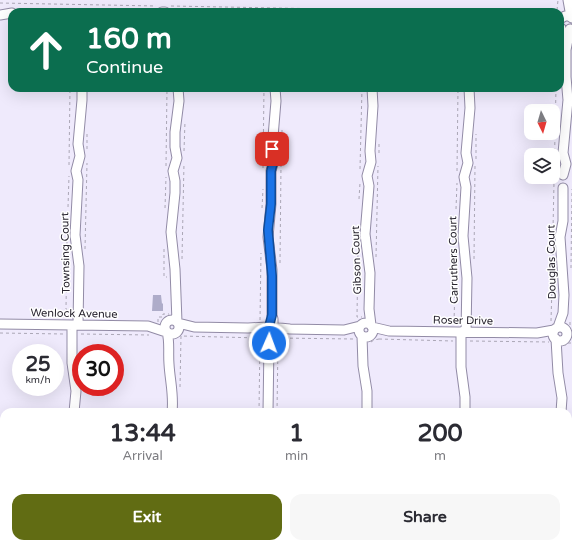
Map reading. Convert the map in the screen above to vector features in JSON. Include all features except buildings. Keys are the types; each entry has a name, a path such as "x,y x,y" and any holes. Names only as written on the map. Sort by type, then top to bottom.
{"street":[{"path":"564,14 567,0"},
{"path":"564,23 566,31 571,28"},
{"path":"566,50 571,28"},
{"path":"563,175 566,164 564,153 568,100 564,29"},
{"name":"Townsing Court","path":"74,408 76,391 72,363 79,266 75,235 78,180 76,171 81,153 78,144 82,92"},
{"path":"172,408 173,390 169,366 169,346 175,305 175,277 171,232 175,181 173,171 177,158 175,147 178,92"},
{"path":"268,408 269,330 272,270 268,236 267,184 277,151 275,92"},
{"name":"Gibson Court","path":"366,408 367,391 363,366 363,351 369,309 370,273 365,234 369,186 367,176 371,162 372,92"},
{"name":"Carruthers Court","path":"465,408 461,367 467,278 463,236 466,187 464,178 468,163 466,153 470,108 469,92"},
{"name":"Douglas Court","path":"561,408 562,398 557,356 566,315 560,237 568,188"},
{"name":"Wenlock Avenue","path":"0,324 248,328 269,330"},
{"name":"Roser Drive","path":"269,330 344,330 365,332 562,332"}],"path":[{"path":"0,3 137,8"},
{"path":"166,167 167,92"},
{"path":"263,168 264,92"},
{"path":"553,228 556,92"},
{"path":"184,151 185,119"},
{"path":"87,151 88,127"},
{"path":"277,151 282,128"},
{"path":"182,260 184,158"},
{"path":"85,253 87,159"},
{"path":"280,264 282,160"},
{"path":"165,214 166,174"},
{"path":"262,208 267,184"},
{"path":"568,188 571,269"},
{"path":"164,245 164,277 175,277"},
{"path":"259,408 269,330 260,319 262,247"},
{"path":"552,252 562,332"},
{"path":"562,332 566,315"},
{"path":"180,390 181,336 269,330"},
{"path":"277,408 278,338 365,332"}],"route":[{"path":"269,343 267,334 272,315 272,263 268,242 268,230 272,184 270,177 275,156 272,149"}]}
